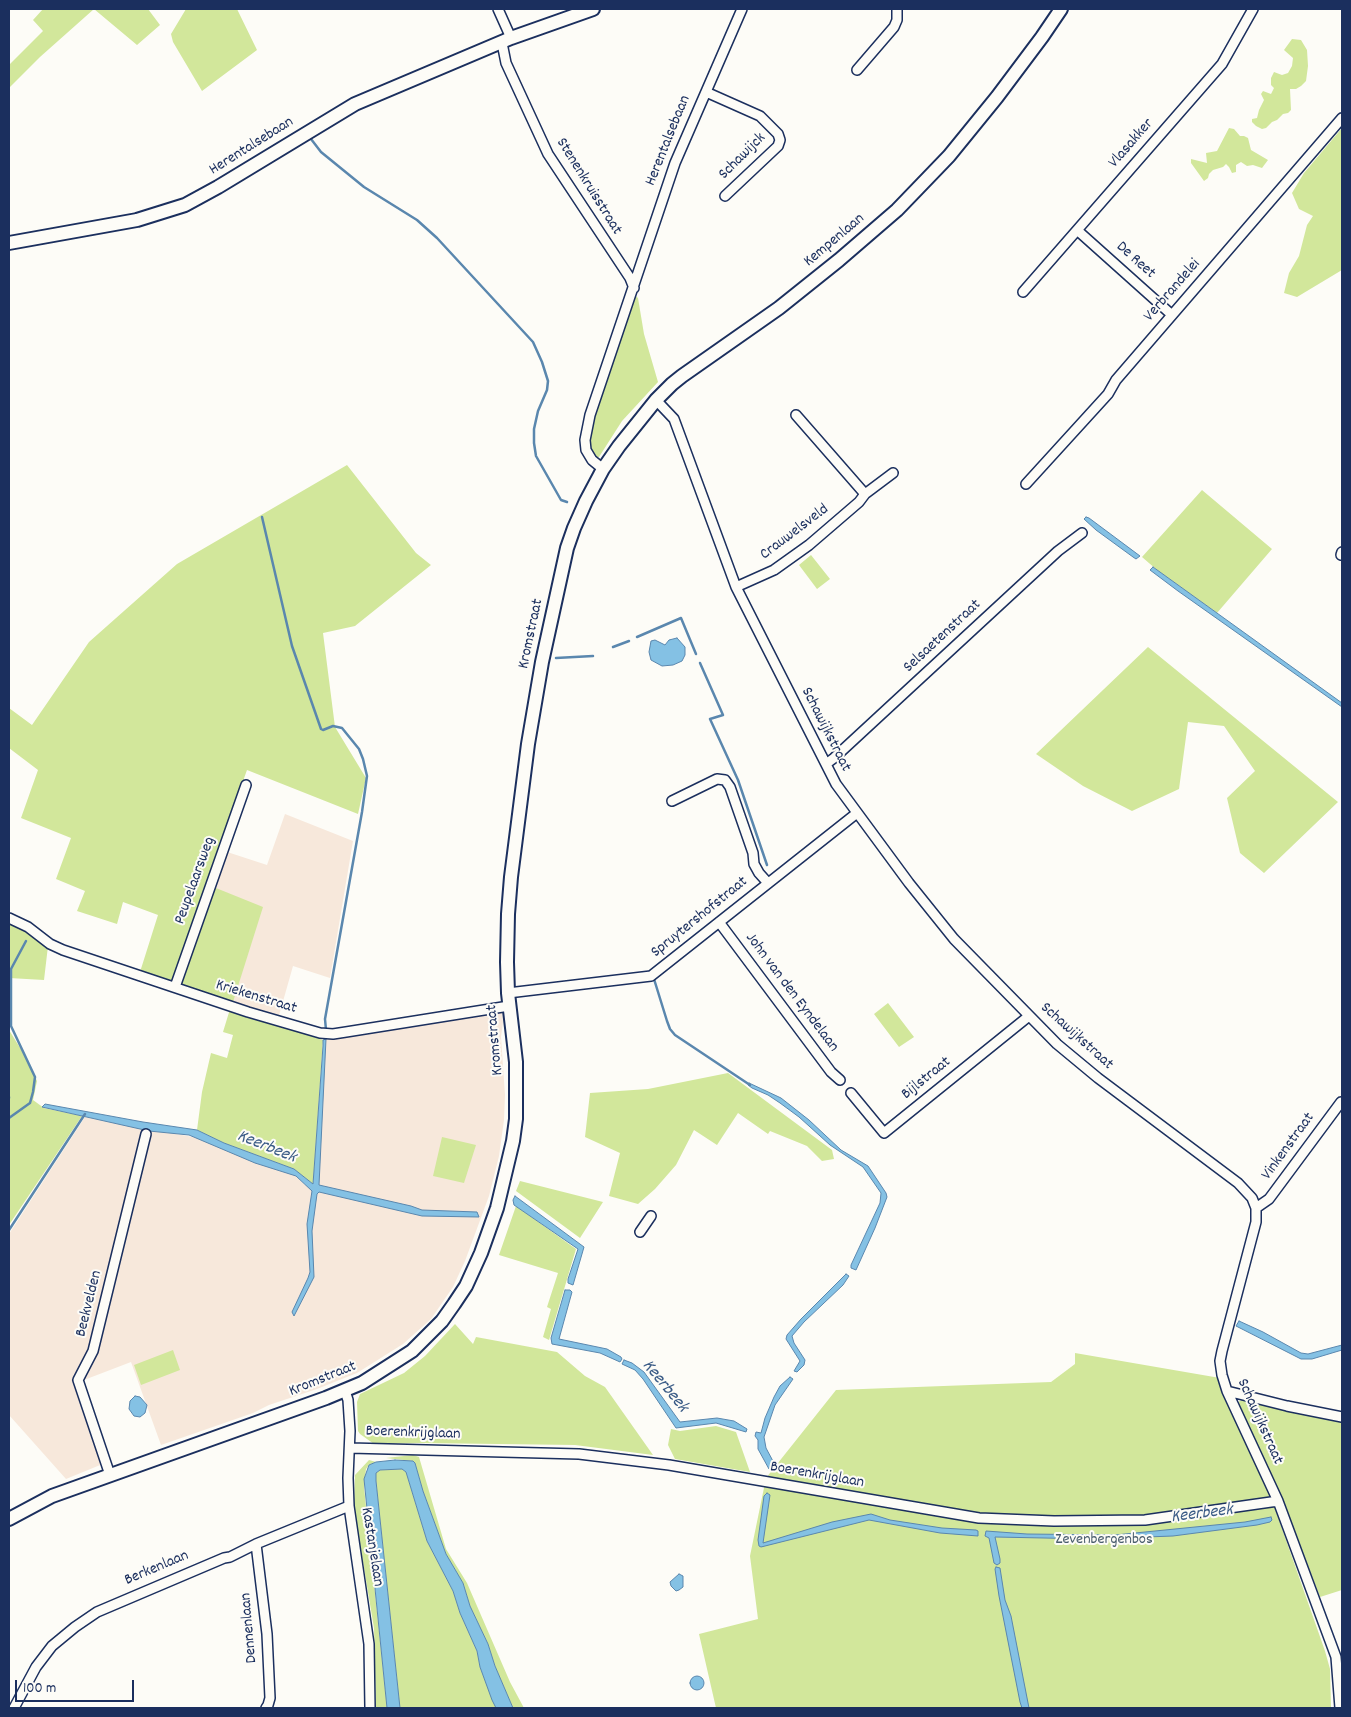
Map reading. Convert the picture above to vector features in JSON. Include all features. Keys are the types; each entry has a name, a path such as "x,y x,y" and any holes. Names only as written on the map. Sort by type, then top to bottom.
{"main road":[{"name":"Herentalsebaan","path":"9,243 137,220 186,205 355,104 506,40 593,9"},
{"name":"Kempenlaan","path":"603,469 656,400 682,376 779,308 897,210 949,156 997,97 1061,9"},
{"name":"Kromstraat","path":"9,1520 52,1496 345,1391 362,1383 395,1363 427,1337 442,1321 466,1286 481,1254 497,1208 513,1141 516,1119 516,1062 508,993 507,940 511,877 528,744 542,662 567,548 582,510 603,469"}],"street":[{"name":"Stenenkruisstraat","path":"498,9 506,40 506,63 548,154 630,278 634,288"},
{"name":"Herentalsebaan","path":"634,288 675,163 742,9"},
{"path":"857,70 894,28 897,20 896,9"},
{"name":"Vlasakker","path":"1023,292 1222,64 1253,9"},
{"name":"Schawijck","path":"706,92 760,116 778,134 780,140 778,146 725,196"},
{"name":"Verbrandelei","path":"1026,484 1108,394 1116,380 1342,118"},
{"name":"De Reet","path":"1077,230 1172,315"},
{"path":"603,469 592,460 586,450 585,440 592,406 634,288"},
{"name":"Schawijkstraat","path":"656,400 671,415 675,423 736,586 836,784 930,912 972,959 1057,1044 1098,1078 1238,1183 1252,1198 1256,1208 1256,1222 1220,1361 1222,1376 1278,1501 1339,1656 1340,1708"},
{"path":"796,415 865,494"},
{"name":"Crauwelsveld","path":"736,586 774,570 809,545 859,502 865,494 893,473"},
{"name":"Selsaetenstraat","path":"826,764 1058,551 1082,533"},
{"path":"672,801 717,779 725,780 730,787 753,853 754,864 768,883"},
{"name":"Peupelaarsweg","path":"175,987 178,973 246,784"},
{"name":"Spruytershofstraat","path":"508,993 651,976 857,813"},
{"name":"Kriekenstraat","path":"9,918 28,927 50,944 63,950 312,1031 332,1034 509,1006"},
{"name":"John van den Eyndelaan","path":"719,922 831,1072 840,1080"},
{"name":"Bijlstraat","path":"851,1093 884,1133 1029,1016"},
{"name":"Vinkenstraat","path":"1256,1208 1269,1199 1342,1102"},
{"name":"Beekvelden","path":"110,1475 78,1380 93,1351 146,1134"},
{"path":"640,1232 651,1216"},
{"path":"1227,1390 1287,1406 1342,1417"},
{"name":"Kastanjelaan","path":"345,1391 348,1400 350,1448 349,1506 369,1644 370,1708"},
{"name":"Boerenkrijglaan","path":"350,1448 579,1454 669,1465 979,1518 1054,1521 1145,1520 1278,1501"},
{"name":"Berkenlaan","path":"14,1708 36,1667 52,1646 97,1612 349,1506"},
{"name":"Dennenlaan","path":"256,1544 267,1634 270,1698 266,1708"}],"shaded area":[{"path":"285,814 353,841 330,978 293,966 278,1019 231,1006 210,886 206,884 218,849 267,865"},
{"path":"499,1010 502,1012 503,1022 501,1037 505,1095 499,1156 489,1196 465,1261 453,1287 431,1319 403,1344 357,1373 269,1405 253,1413 161,1445 131,1362 84,1380 110,1461 66,1479 9,1415 9,1234 85,1117 198,1138 295,1173 305,1185 318,1180 326,1039"}],"green space":[{"path":"43,9 94,9 40,57 9,88 9,65 43,31 33,20"},
{"path":"94,9 148,9 160,25 137,45"},
{"path":"186,9 237,9 257,50 202,91 173,42 171,34"},
{"path":"1292,39 1301,40 1307,50 1308,66 1306,81 1296,89 1290,89 1291,110 1262,129 1252,122 1252,119 1257,118 1264,100 1261,94 1263,91 1271,94 1274,88 1271,85 1271,78 1274,72 1282,75 1288,73 1292,66 1293,58 1284,50"},
{"path":"1229,128 1234,129 1240,136 1248,138 1251,150 1268,160 1262,168 1253,165 1247,166 1241,162 1236,165 1236,172 1232,173 1226,164 1213,170 1204,181 1191,163 1191,159 1207,163 1206,153 1217,151"},
{"path":"1342,128 1342,270 1297,297 1284,293 1289,273 1299,256 1307,225 1313,216 1299,209 1292,193 1304,173"},
{"path":"635,295 638,298 644,334 658,382 622,421 599,457 596,457 589,442 595,413"},
{"path":"347,465 416,553 431,565 355,626 323,633 335,727 366,778 358,814 247,770 206,884 263,907 233,1002 140,972 158,915 123,902 117,924 77,911 85,891 56,879 71,838 21,818 38,770 9,748 9,708 32,725 89,642 177,564"},
{"path":"1202,490 1272,549 1217,613 1142,557"},
{"path":"811,555 830,579 817,589 799,565"},
{"path":"1148,647 1338,802 1264,873 1240,853 1227,798 1255,771 1224,726 1188,722 1179,789 1132,811 1083,786 1036,754"},
{"path":"9,920 48,946 44,980 9,978"},
{"path":"888,1003 914,1037 899,1047 874,1014"},
{"path":"230,1009 323,1040 313,1184 294,1169 224,1143 197,1130 202,1092 211,1053 227,1058 233,1035 223,1032"},
{"path":"9,1030 37,1081 33,1100 44,1108 82,1116 9,1225"},
{"path":"728,1073 832,1150 834,1159 822,1161 807,1146 770,1131 768,1134 738,1113 717,1145 694,1130 676,1165 655,1189 638,1204 609,1196 620,1153 585,1137 590,1093 648,1089"},
{"path":"442,1137 476,1145 464,1183 433,1176"},
{"path":"520,1181 603,1202 580,1238 516,1191"},
{"path":"516,1206 576,1249 549,1340 543,1337 551,1309 547,1307 558,1273 499,1255"},
{"path":"455,1324 473,1344 476,1337 557,1352 585,1376 605,1387 653,1455 575,1445 374,1444 360,1434 358,1431 357,1402 360,1394 404,1373 425,1356"},
{"path":"173,1350 180,1370 141,1385 134,1365"},
{"name":"Zevenbergenbos","path":"1075,1353 1220,1378 1273,1503 1325,1651 1330,1669 1331,1708 716,1708 699,1634 758,1619 750,1556 766,1478 836,1390 1051,1382 1075,1364"},
{"path":"1244,1399 1342,1420 1342,1590 1320,1597 1283,1501 1238,1402"},
{"path":"716,1426 736,1432 750,1472 675,1459 668,1445 671,1429 680,1431"},
{"path":"413,1455 419,1457 446,1549 467,1583 510,1682 524,1708 513,1708 488,1644 470,1606 463,1583 446,1554 415,1463 413,1461 386,1458"},
{"path":"369,1460 376,1462 369,1465 366,1469 364,1487 387,1708 376,1708 374,1628 354,1508 355,1475"},
{"path":"402,1469 406,1472 427,1541 453,1591 460,1613 477,1651 480,1667 496,1708 400,1708 376,1473 380,1470"}],"water":[{"path":"1086,517 1140,556 1136,559 1133,557 1096,530 1084,519"},
{"path":"1153,567 1342,703 1342,707 1178,591 1150,570"},
{"path":"677,638 685,647 685,655 682,661 673,665 662,666 651,660 649,652 651,641 655,640 665,645 669,640"},
{"path":"326,1039 319,1185 422,1210 477,1212 479,1217 422,1216 319,1192 317,1194 312,1231 314,1277 294,1316 292,1312 310,1272 307,1224 312,1191 296,1176 255,1163 189,1135 149,1131 42,1107 45,1104 197,1130 224,1143 294,1169 313,1184 323,1040"},
{"path":"749,1083 781,1098 809,1120 841,1150 868,1166 886,1193 887,1197 875,1228 856,1270 851,1268 851,1265 880,1203 881,1193 863,1167 830,1145 799,1117 780,1103 752,1088 748,1085"},
{"path":"515,1196 584,1247 573,1285 568,1283 568,1279 578,1249 514,1205 513,1200"},
{"path":"846,1274 849,1276 843,1285 792,1336 794,1343 805,1360 804,1365 797,1372 794,1371 800,1361 786,1339 787,1335"},
{"path":"565,1290 572,1292 559,1339 607,1349 621,1357 620,1362 600,1353 552,1344 551,1338"},
{"path":"1239,1321 1301,1353 1308,1354 1342,1345 1342,1350 1312,1359 1301,1359 1236,1326"},
{"path":"624,1360 632,1363 644,1372 680,1422 717,1418 734,1421 747,1429 746,1432 716,1423 676,1428 643,1379 635,1370 622,1364"},
{"path":"790,1377 793,1379 775,1405 764,1437 766,1448 774,1463 773,1469 769,1469 758,1449 758,1440 755,1436 756,1432 761,1433 765,1418 780,1386"},
{"path":"135,1396 140,1397 147,1405 145,1413 140,1417 134,1416 129,1409 130,1401"},
{"path":"413,1461 415,1463 446,1554 463,1583 470,1606 488,1644 513,1708 496,1708 492,1700 480,1667 477,1651 460,1613 453,1591 427,1541 406,1472 402,1469 380,1470 376,1473 400,1708 387,1708 364,1479 369,1465 376,1462"},
{"path":"767,1493 770,1495 763,1543 832,1522 871,1514 890,1520 942,1528 976,1530 978,1531 978,1536 940,1533 869,1520 761,1547 758,1540 764,1496"},
{"path":"1271,1517 1272,1520 1270,1522 1257,1525 1173,1536 1093,1539 995,1537 1000,1559 1000,1563 997,1565 994,1563 989,1538 985,1536 986,1531 1027,1534 1115,1535 1245,1522"},
{"path":"996,1567 1000,1568 1005,1600 1011,1616 1029,1708 1022,1708 1020,1702 999,1596"},
{"path":"679,1574 683,1576 683,1587 676,1591 670,1582"},
{"path":"694,1676 700,1676 704,1683 700,1690 694,1690 690,1686 690,1680"}],"waterway":[{"path":"311,139 321,152 364,187 417,220 437,238 533,342 548,381 547,390 538,411 534,429 536,456 561,500 567,502"},
{"path":"262,517 292,646 321,729 333,726 342,728 359,749 367,776 325,1019 326,1030"},
{"path":"637,637 681,618 696,654"},
{"path":"613,647 629,641"},
{"path":"556,658 593,656"},
{"path":"700,663 723,715 710,719 738,780 767,865"},
{"path":"9,1118 30,1103 35,1077 11,1026 11,969 26,941"},
{"path":"654,979 667,1021 675,1035 750,1085"},
{"path":"9,1230 85,1114"}],"water label":[{"name":"Keerbeek","path":"266,1148"},
{"name":"Keerbeek","path":"664,1387"},
{"name":"Keerbeek","path":"1202,1515"}]}
